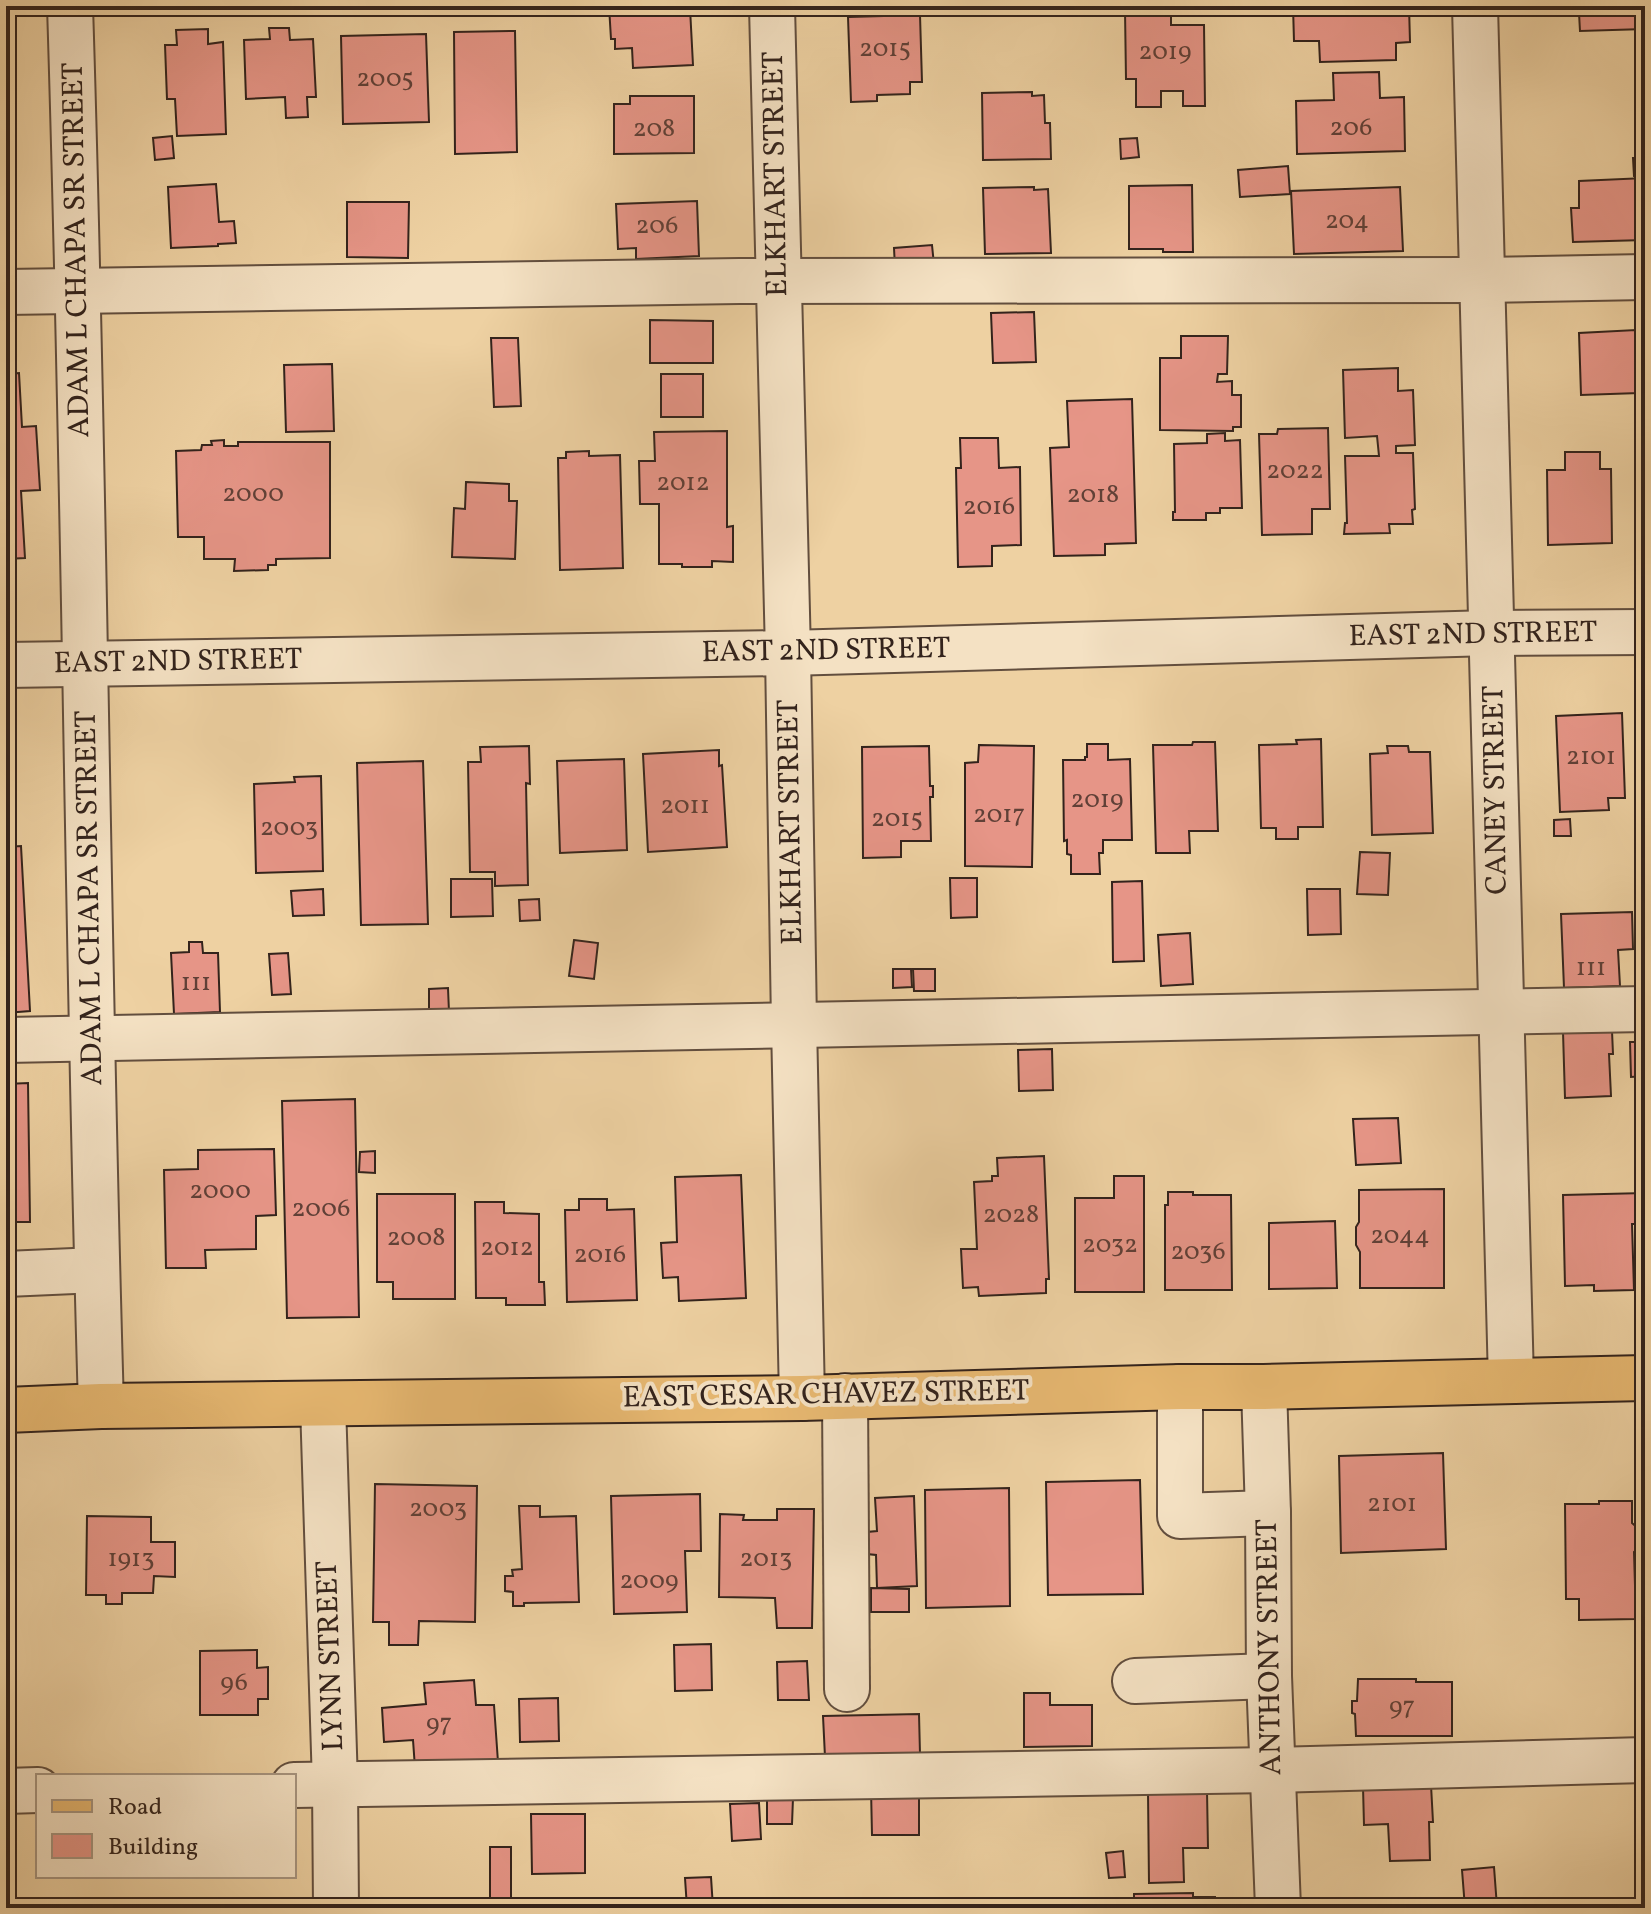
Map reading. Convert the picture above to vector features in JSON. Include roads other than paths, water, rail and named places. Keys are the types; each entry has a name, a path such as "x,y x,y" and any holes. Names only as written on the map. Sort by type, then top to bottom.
{"main road":[{"name":"EAST CESAR CHAVEZ STREET","path":"6,1410 101,1406 824,1397 1645,1378"}],"street":[{"name":"ADAM L CHAPA SR STREET","path":"70,6 79,291 91,1038 101,1406"},
{"name":"ELKHART STREET","path":"772,6 794,1024 847,1689"},
{"name":"CANEY STREET","path":"1475,6 1511,1381"},
{"path":"6,292 778,281 1645,277"},
{"name":"EAST 2ND STREET","path":"6,665 788,653 1491,633 1645,632"},
{"path":"6,1040 1645,1009"},
{"path":"6,1274 97,1270"},
{"path":"1180,1387 1180,1516 1268,1513"},
{"name":"ANTHONY STREET","path":"1264,1387 1269,1676 1278,1908"},
{"name":"LYNN STREET","path":"323,1404 315,1785 336,1908"},
{"path":"1135,1681 1269,1676"},
{"path":"315,1785 1273,1770 1645,1760"},
{"path":"6,1791 36,1790"}]}
